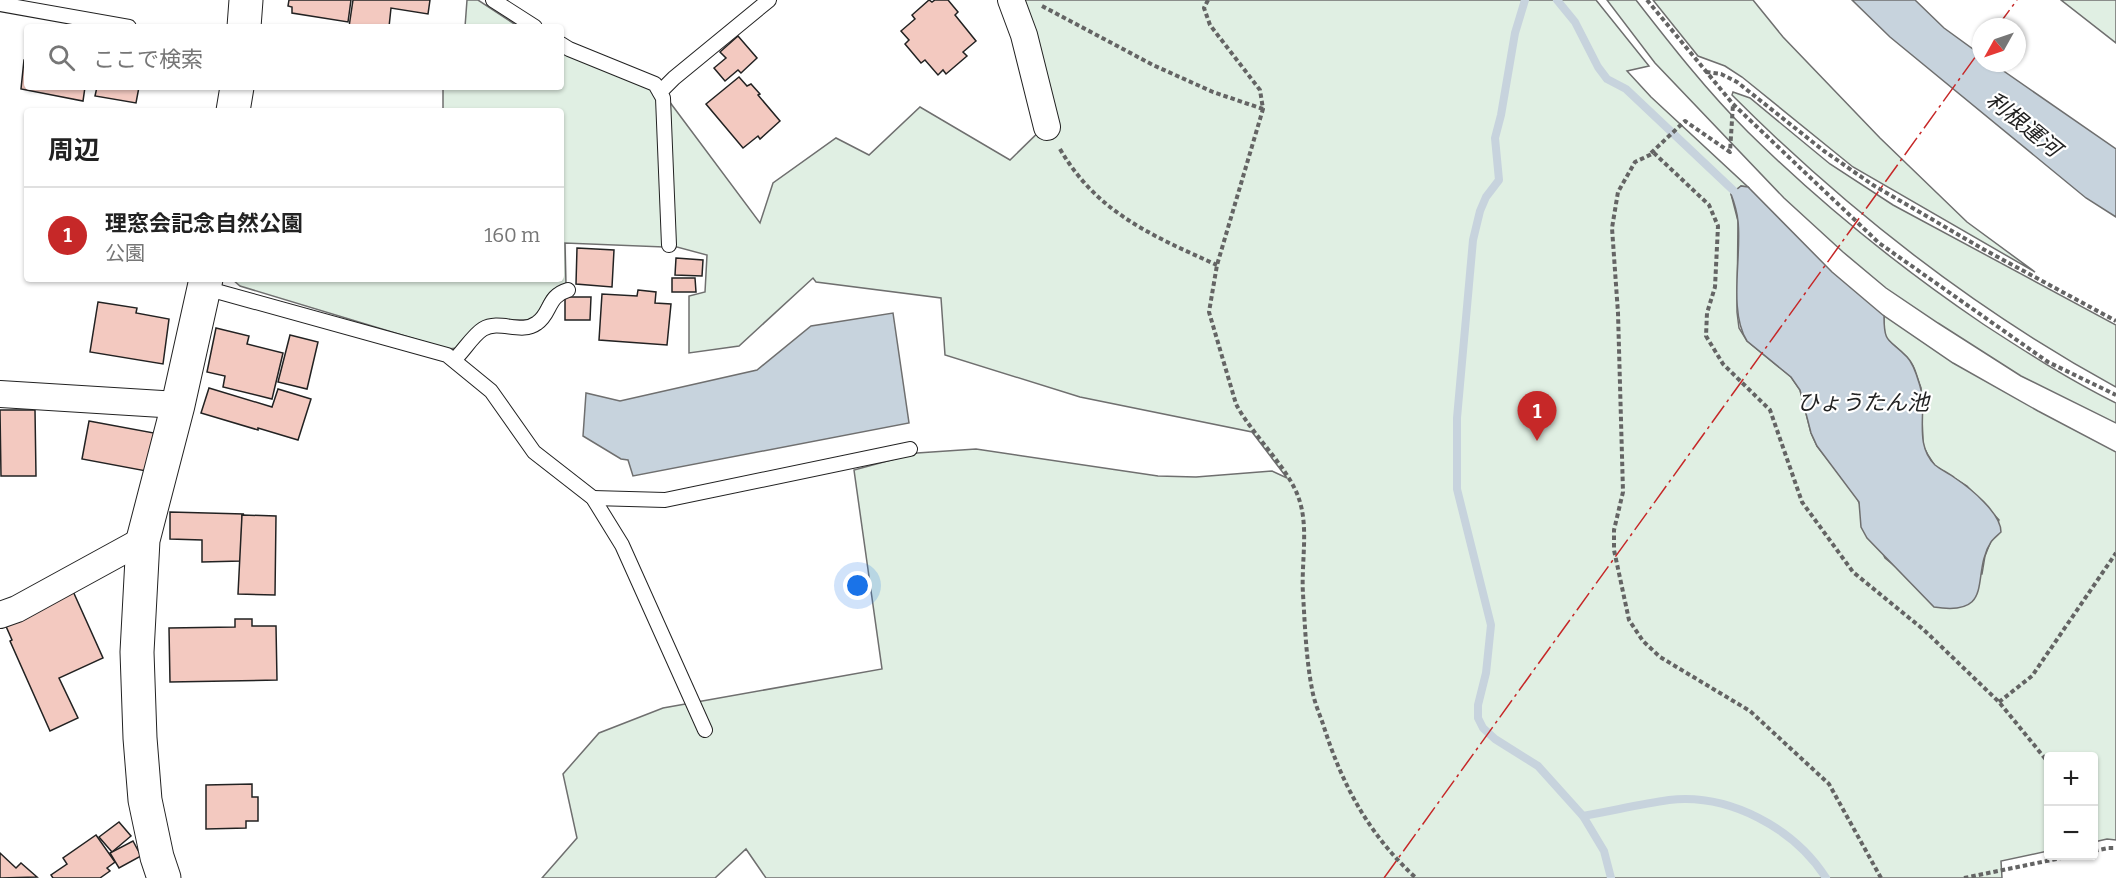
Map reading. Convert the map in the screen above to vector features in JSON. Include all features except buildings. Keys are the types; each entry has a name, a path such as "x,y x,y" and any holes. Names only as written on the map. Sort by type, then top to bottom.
{"street":[{"path":"244,24 246,0"},
{"path":"1023,1 1024,35 1047,127"},
{"path":"234,108 236,90"},
{"path":"164,878 157,857 145,800 140,738 137,652 143,540 206,284"},
{"path":"0,394 177,405"},
{"path":"0,615 17,609 143,540"}],"lane":[{"path":"493,0 530,24"},
{"path":"660,92 769,0"},
{"path":"0,4 112,24"},
{"path":"564,46 655,84 660,92 663,98 669,245"},
{"path":"206,284 447,355 491,391 534,452 593,498 622,545 705,730"},
{"path":"454,360 484,328 495,326 528,329 540,322 555,296 568,290"},
{"path":"593,498 665,500 910,449"}],"path":[{"path":"1208,0 1204,8 1210,25 1260,90 1263,109 1217,265 1209,312 1230,388 1243,418 1288,478 1299,500 1304,529 1302,580 1312,691 1327,736 1357,805 1370,827 1382,844 1416,878"},
{"path":"1647,0 1733,104 1879,243 2048,362 2116,395"},
{"path":"1023,1 1153,65 1214,92 1263,109"},
{"path":"1706,72 1721,74 1737,82 1824,151 1873,185 1983,249 2116,321"},
{"path":"1648,155 1685,121 1730,152 1733,104"},
{"path":"1047,127 1062,153 1089,189 1114,212 1160,240 1217,265"},
{"path":"1881,878 1828,784 1750,711 1660,657 1643,641 1629,620 1614,550 1614,530 1623,492 1618,313 1612,228 1618,192 1635,162 1654,153 1709,205 1718,226 1714,287 1707,313 1706,336 1723,364 1770,410 1802,502 1853,572 1924,630 1999,702 2044,756"},
{"path":"1999,702 2032,676 2116,553"},
{"path":"2098,850 2116,848"},
{"path":"1964,878 2048,860"}],"green space":[{"path":"467,0 478,0 514,24 465,24"},
{"path":"1016,0 1596,0 1649,66 1627,71 1651,97 1748,187 1741,186 1731,194 1738,221 1737,312 1739,328 1747,341 1791,377 1800,390 1811,433 1817,446 1855,494 1885,558 1896,567 1982,574 1985,556 1999,520 1967,486 1935,466 1928,455 1923,445 1921,388 1907,357 1886,338 1884,316 1953,363 2116,452 2116,840 2098,841 2098,752 2044,752 2044,852 2001,861 2002,878 766,878 746,849 715,878 542,878 577,838 563,774 599,733 663,708 882,669 854,470 917,453 976,449 1158,476 1196,477 1272,471 1287,478 1252,432 1080,397 945,355 941,298 816,282 813,278 739,346 689,353 689,296 705,292 707,255 673,246 666,97 760,223 773,183 836,138 869,155 920,107 1010,160 1051,120"},
{"path":"1607,0 1636,0 1718,100 1803,184 1891,257 1983,324 2081,385 2116,403 2116,423 2021,376 1886,288 1784,198 1655,63"},
{"path":"1653,0 1753,0 1783,37 1880,138 1967,222 2035,272 1853,167 1742,77 1725,66 1698,56"},
{"path":"2061,0 2116,0 2116,43"},
{"path":"564,53 654,90 658,96 664,247 565,243 566,285 548,294 532,320 491,320 457,348 448,349 240,286 235,282 564,282 564,108 443,108 443,90 564,90"},
{"path":"1733,92 1750,98 1830,164 1893,205 2116,325 2116,387 2013,325 1914,255 1820,178 1732,95"}],"water":[{"name":"利根運河","path":"1852,0 1915,0 1944,28 1972,48 1972,72 2005,72 2116,149 2116,217 2086,198 1890,37"},
{"name":"ひょうたん池","path":"1741,186 1748,187 1832,272 1884,316 1887,337 1909,360 1918,378 1922,396 1924,447 1928,457 1935,465 1976,494 1996,517 2001,532 1991,542 1985,554 1978,590 1974,599 1967,606 1934,607 1867,538 1861,527 1859,502 1817,446 1811,433 1800,390 1791,377 1747,341 1738,315 1739,235 1731,194"},
{"path":"893,313 909,423 633,476 628,460 621,459 583,436 586,393 620,401 757,370 811,326"}],"waterway":[{"path":"1525,0 1515,33 1495,138 1499,180 1486,197 1473,240 1457,418 1457,489 1491,625 1478,718 1483,728 1495,739 1538,766 1583,816 1669,800 1692,799 1714,802 1737,808 1778,830 1813,860 1826,878"},
{"path":"1557,0 1575,22 1598,67 1607,79 1626,89 1734,191"},
{"path":"1583,816 1604,851 1611,878"}],"power":[{"path":"2004,18 2017,0"},
{"path":"1384,878 1972,61"}],"place":[{"name":"理窓会記念自然公園","path":"1537,441"}]}
